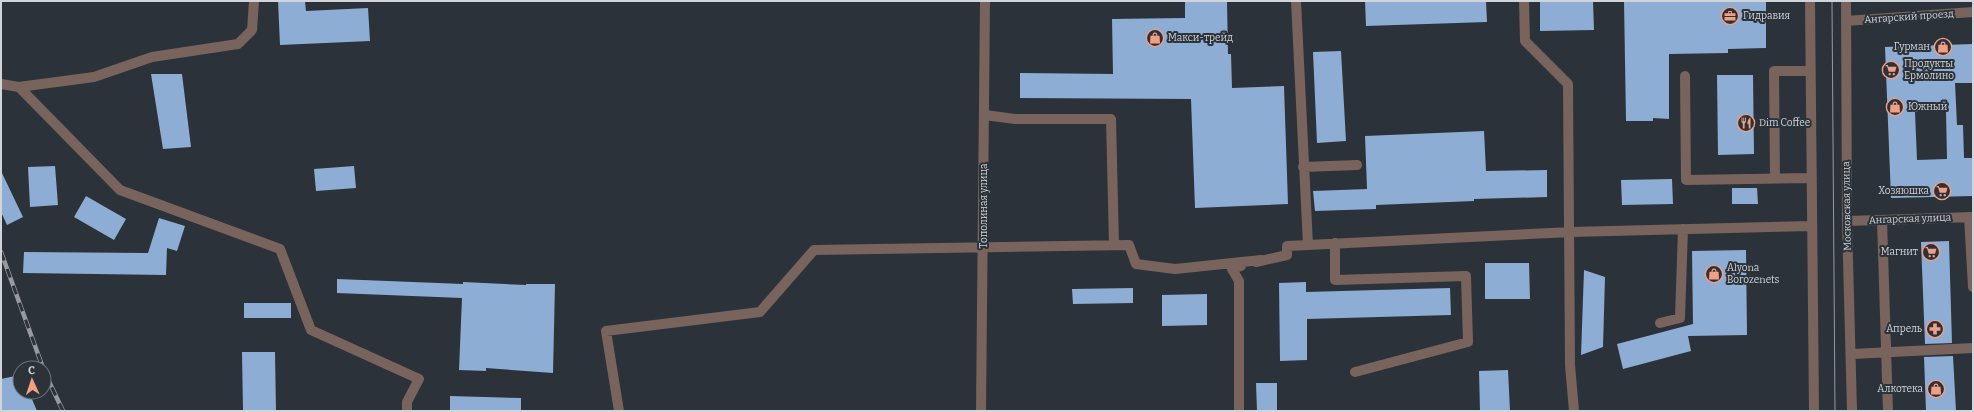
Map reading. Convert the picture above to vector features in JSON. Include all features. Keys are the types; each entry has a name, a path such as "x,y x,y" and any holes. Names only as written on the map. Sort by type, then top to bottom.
{"street":[{"path":"1,84 19,87 94,77 152,58 238,44 252,30 254,1"},
{"name":"Тополиная улица","path":"981,411 984,249 985,1"},
{"path":"1296,1 1308,245"},
{"path":"1524,1 1525,42 1568,84 1571,232 1570,365 1574,411"},
{"path":"1810,1 1814,411"},
{"name":"Московская улица","path":"1846,1 1847,221 1852,354 1852,411"},
{"name":"Ангарский проезд","path":"1846,21 1973,12"},
{"path":"1775,178 1774,71 1810,71"},
{"path":"1685,76 1686,180 1812,178"},
{"path":"19,87 120,190 280,249 311,330 419,379 407,402 407,411"},
{"path":"984,115 1016,119 1111,119 1114,245"},
{"path":"1303,167 1357,165"},
{"path":"1971,217 1973,287"},
{"name":"Ангарская улица","path":"1847,221 1971,217"},
{"path":"1882,220 1888,411"},
{"path":"1238,411 1239,281 1232,268 1287,255 1287,246 1571,232 1812,226"},
{"path":"1660,323 1680,318 1683,229"},
{"path":"1335,244 1335,280 1466,276 1468,342 1356,372"},
{"path":"619,411 606,331 760,312 814,250 984,249 1129,245 1136,264 1175,269 1262,260"},
{"path":"1852,354 1973,348"}],"building":[{"path":"278,1 305,1 306,11 368,8 370,41 280,45"},
{"path":"1185,1 1227,1 1228,54 1231,54 1232,88 1284,86 1288,204 1195,208 1191,99 1020,98 1020,73 1113,74 1112,19 1185,18"},
{"path":"1365,1 1486,1 1487,22 1366,26"},
{"path":"1540,1 1593,1 1594,30 1540,31"},
{"path":"1624,1 1766,1 1766,48 1728,49 1728,53 1669,54 1669,119 1653,118 1653,121 1626,121"},
{"path":"1973,44 1973,83 1955,83 1957,125 1963,125 1964,158 1972,158 1973,196 1891,198 1885,47","holes":["1946,111 1947,159 1917,160 1915,112"]},
{"path":"1341,51 1346,141 1317,143 1313,52"},
{"path":"151,74 182,74 191,147 163,149"},
{"path":"1717,75 1753,75 1754,154 1718,155"},
{"path":"1484,131 1486,171 1547,170 1547,197 1474,199 1474,201 1376,205 1376,209 1315,211 1313,191 1367,189 1365,136"},
{"path":"55,166 58,205 30,207 28,167"},
{"path":"354,166 356,188 316,191 314,169"},
{"path":"1,171 23,217 7,225 1,212"},
{"path":"1672,179 1673,204 1622,205 1621,180"},
{"path":"1732,188 1757,188 1758,204 1732,204"},
{"path":"86,196 126,219 114,240 74,217"},
{"path":"159,218 185,226 177,251 167,248 166,275 23,273 24,252 148,253"},
{"path":"1949,241 1952,343 1925,344 1921,242"},
{"path":"1746,250 1747,335 1688,336 1691,351 1623,369 1617,344 1693,324 1692,251"},
{"path":"1485,263 1529,263 1530,299 1485,299"},
{"path":"1584,270 1605,277 1603,347 1581,355"},
{"path":"337,279 463,284 463,282 526,285 555,284 553,373 486,368 486,371 459,370 462,298 337,293"},
{"path":"1306,282 1306,292 1450,288 1451,315 1307,319 1307,360 1280,361 1279,283"},
{"path":"1133,288 1133,303 1073,304 1072,289"},
{"path":"1207,294 1207,325 1162,326 1162,295"},
{"path":"244,303 291,303 291,318 244,318"},
{"path":"242,352 275,352 276,411 243,411"},
{"path":"1953,356 1956,411 1926,411 1924,357"},
{"path":"1508,370 1510,411 1480,411 1479,371"},
{"path":"12,377 12,400 32,400 37,411 1,411 1,379"},
{"path":"1256,383 1277,383 1277,411 1257,411"},
{"path":"450,396 521,398 521,411 450,411"}],"tram line":[{"path":"1832,1 1835,411"}],"railway":[{"path":"1,252 40,360"},
{"path":"52,388 63,411"}],"place":[{"name":"Гидравия","path":"1730,16"},
{"name":"Макси-трейд","path":"1155,38"},
{"name":"Гурман","path":"1943,47"},
{"name":"Продукты Ермолино","path":"1891,70"},
{"name":"Южный","path":"1895,107"},
{"name":"Dim Coffee","path":"1746,123"},
{"name":"Хозяюшка","path":"1942,191"},
{"name":"Магнит","path":"1931,252"},
{"name":"Alyona Borozenets","path":"1714,274"},
{"name":"Апрель","path":"1935,329"},
{"name":"Алкотека","path":"1936,389"}]}
